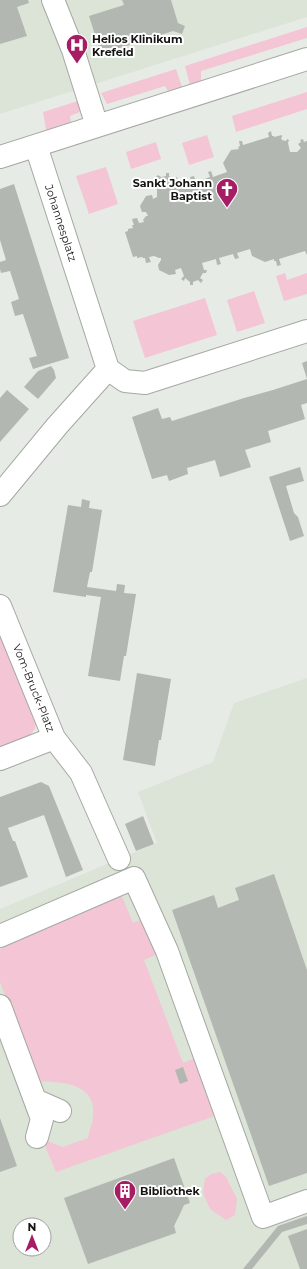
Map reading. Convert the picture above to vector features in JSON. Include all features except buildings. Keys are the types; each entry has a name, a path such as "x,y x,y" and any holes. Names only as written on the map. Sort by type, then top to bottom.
{"street":[{"path":"53,0 73,50 97,126"},
{"path":"0,157 307,60"},
{"name":"Johannesplatz","path":"36,146 108,369"},
{"path":"0,494 108,369 125,381 145,383 307,331"},
{"name":"Vom-Bruck-Platz","path":"0,606 54,738 0,759"},
{"path":"54,738 81,773 119,859"},
{"path":"0,936 134,878 166,951 263,1217 307,1201"},
{"path":"0,1006 42,1119 37,1138"},
{"path":"35,1100 60,1111"}],"shaded area":[{"name":"Helios Klinikum Krefeld","path":"0,0 307,0 307,17 0,114"},
{"path":"307,27 307,38 201,71 201,81 190,85 185,66"},
{"path":"176,69 182,87 168,91 165,86 107,104 101,93"},
{"path":"307,92 307,109 236,132 232,116"},
{"path":"78,101 80,112 70,116 71,122 46,130 43,112"},
{"path":"207,135 214,157 189,165 182,143"},
{"path":"156,142 161,159 131,169 126,152"},
{"path":"106,167 118,204 89,214 76,176"},
{"path":"285,273 287,280 307,273 307,294 284,301 276,276"},
{"path":"254,291 265,323 237,332 227,300"},
{"path":"205,298 217,335 145,358 133,321"},
{"path":"0,627 37,715 35,729 30,735 0,746"},
{"path":"307,678 307,1269 0,1269 0,909 157,843 138,792 213,762 234,703"},
{"path":"121,894 133,923 143,919 158,954 144,960 183,1063 198,1057 220,1114 56,1172 42,1139 63,1147 88,1138 93,1119 93,1105 84,1091 76,1086 57,1082 38,1081 0,982 0,950 4,945"},
{"path":"220,1172 226,1177 237,1199 235,1215 226,1220 210,1209 203,1193 205,1179 211,1174"}],"place":[{"name":"Helios Klinikum Krefeld","path":"77,64"},
{"name":"Sankt Johann Baptist","path":"227,208"},
{"name":"Bibliothek","path":"125,1210"}]}
